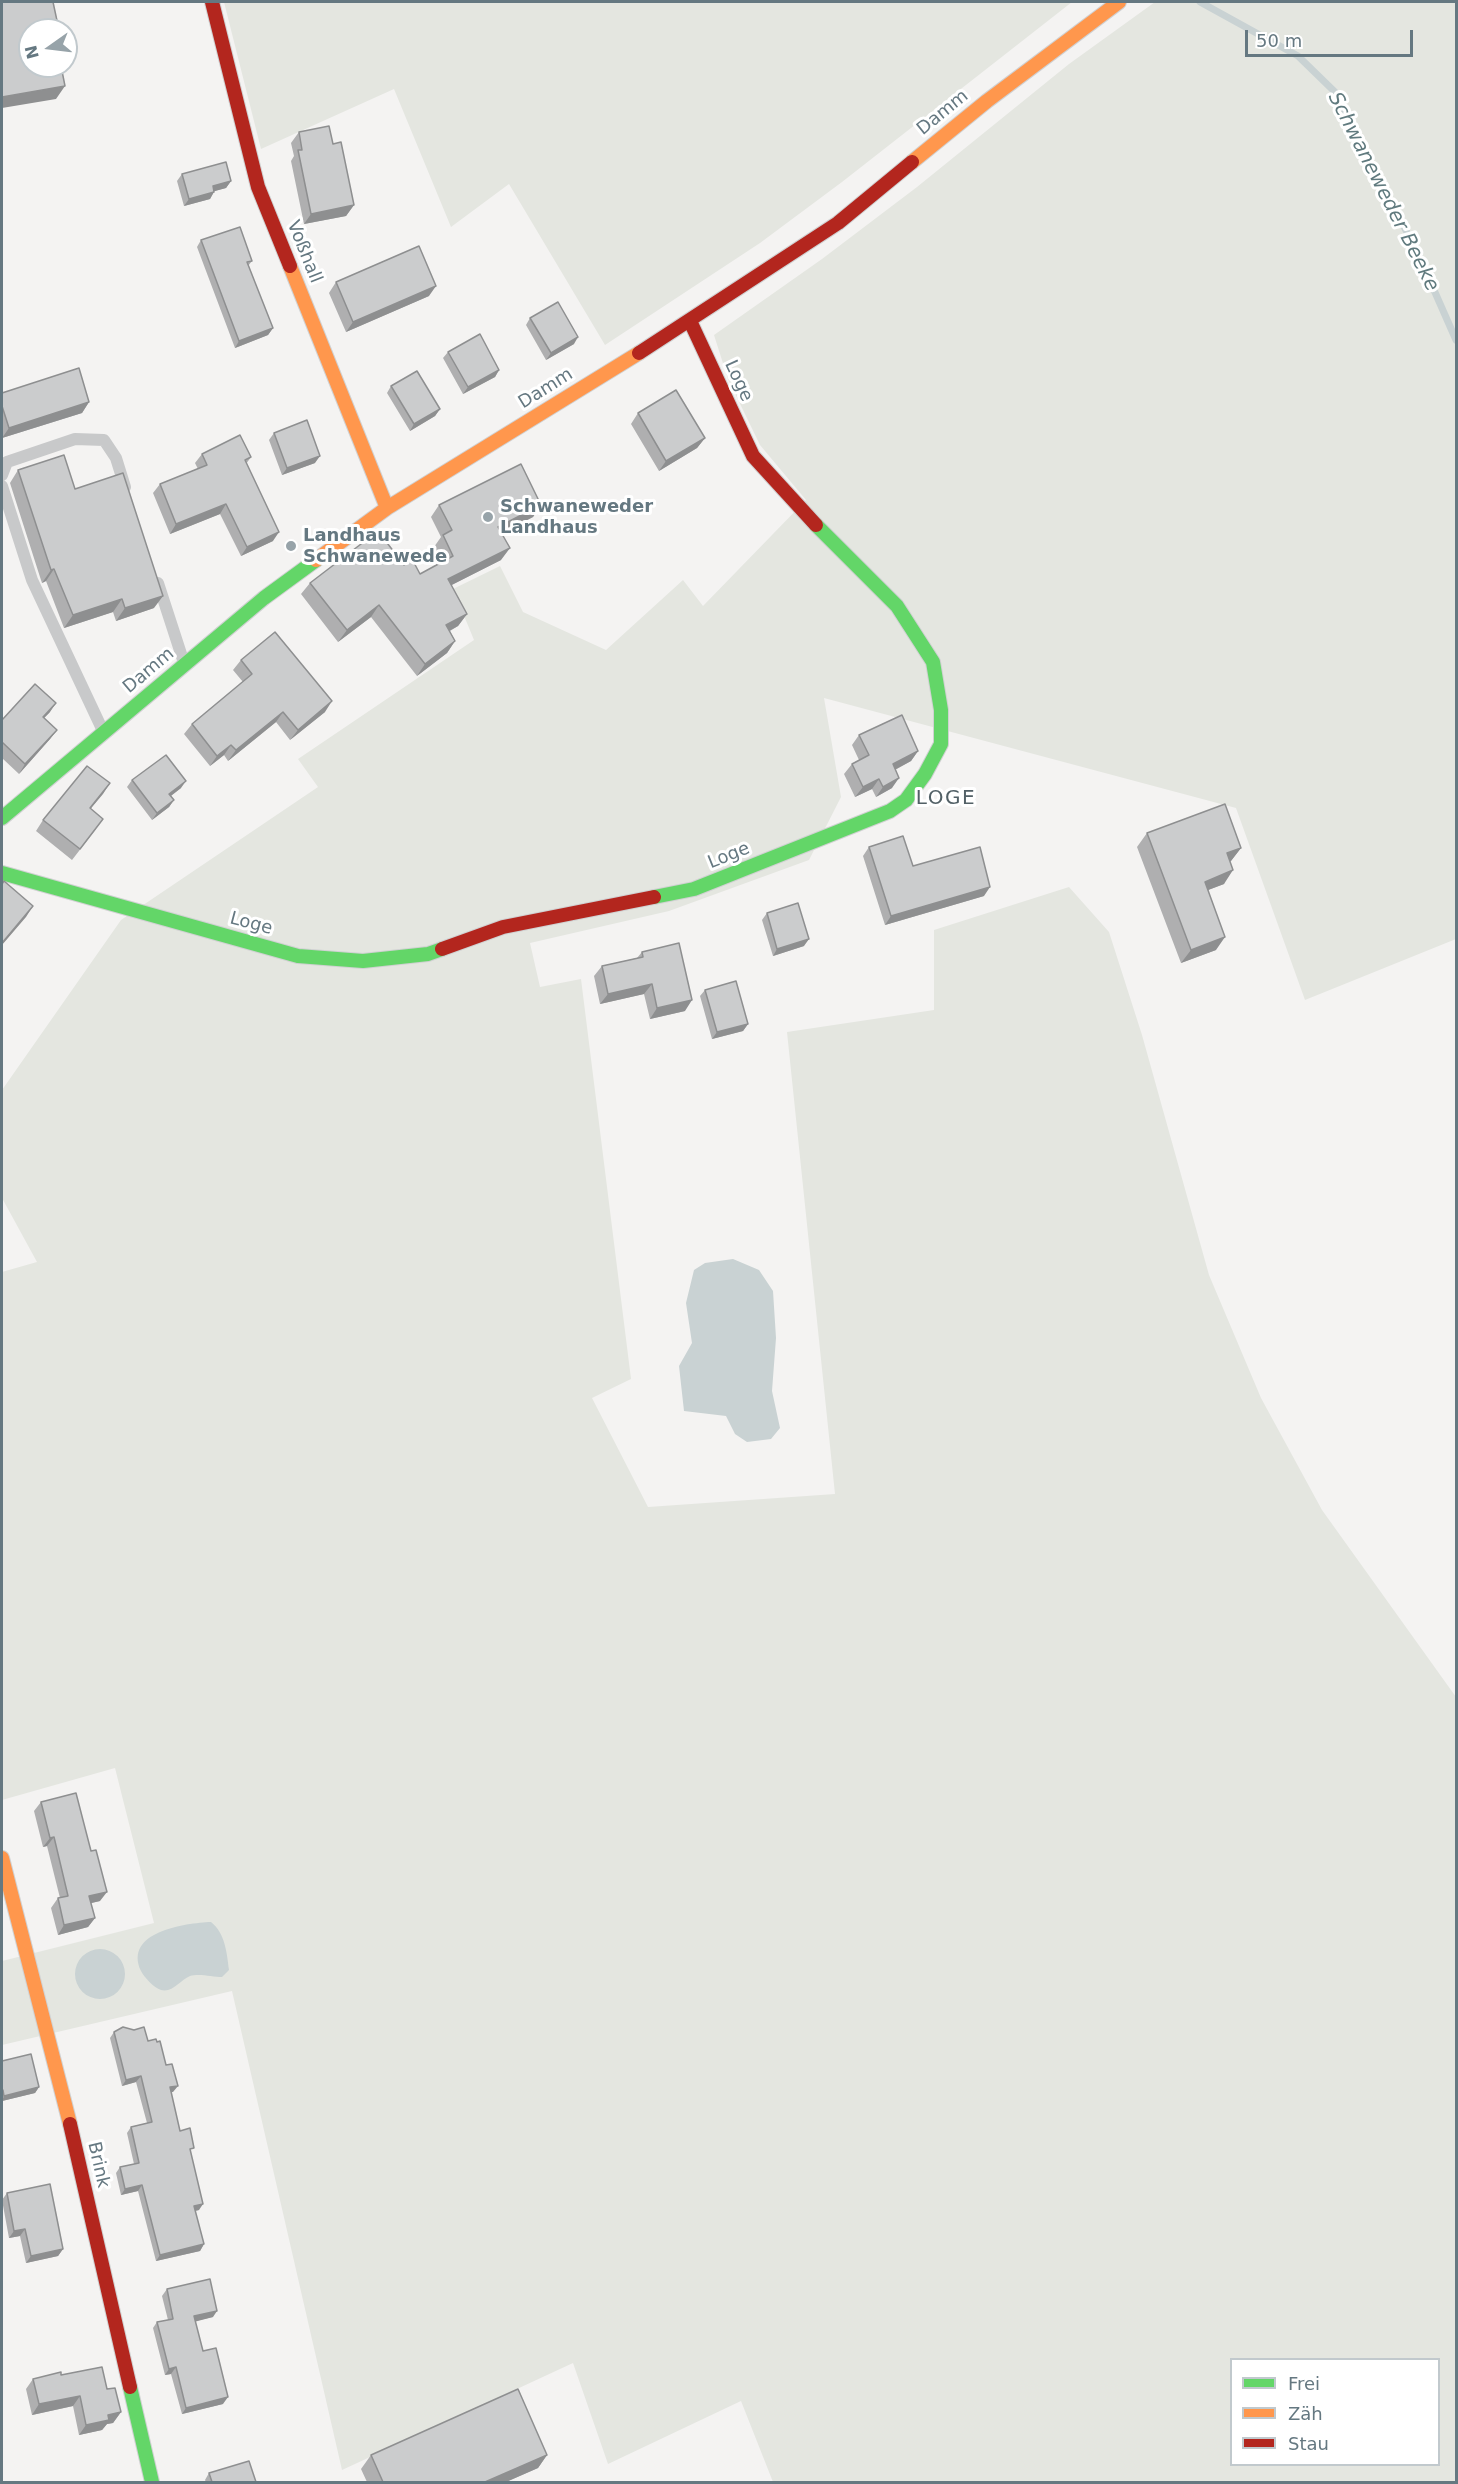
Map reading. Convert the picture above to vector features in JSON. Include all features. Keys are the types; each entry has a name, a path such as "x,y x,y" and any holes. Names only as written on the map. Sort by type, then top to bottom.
{"street":[{"name":"Voßhall","path":"212,2 258,187 387,508"},
{"name":"Damm","path":"2,818 305,566 387,508 690,321 838,222 987,101 1119,2"},
{"name":"Loge","path":"2,873 298,956 363,961 428,954 502,927 694,889 890,811 906,800 926,774 941,744 941,710 933,662 897,606 809,518 753,456 690,321"},
{"name":"Brink","path":"2,1862 61,2087 152,2482"}],"lane":[{"path":"2,475 7,462 75,440 104,440 116,458 130,502"},
{"path":"2,486 32,580 103,732"},
{"path":"152,567 185,664"}],"shaded area":[{"path":"224,2 1072,2 842,182 760,243 605,345 509,184 451,227 394,89 261,149"},
{"path":"1155,2 1456,2 1456,939 1305,1000 1236,808 824,698 841,797 809,860 669,911 530,943 540,987 581,979 631,1379 592,1398 648,1507 835,1494 787,1032 934,1010 934,930 1069,887 1109,932 1142,1035 1209,1275 1261,1398 1322,1510 1456,1697 1456,2482 773,2482 741,2401 608,2464 573,2363 342,2470 232,1991 2,2045 2,1961 154,1923 115,1768 2,1800 2,1272 37,1262 2,1198 2,1090 121,920 318,787 298,759 474,640 453,589 500,566 523,612 606,650 683,580 703,606 806,500 760,445 728,379 714,335 822,259 917,187 1069,64"},
{"path":"733,1259 759,1270 773,1291 776,1338 772,1391 780,1428 771,1439 747,1442 735,1434 726,1416 684,1411 679,1366 692,1343 686,1303 694,1270 705,1263"},
{"path":"211,1922 222,1938 229,1970 222,1977 190,1976 169,1990 161,1990 152,1985 141,1971 138,1958 141,1947 148,1939 173,1928"},
{"path":"100,1949 109,1951 120,1960 125,1974 123,1983 114,1994 100,1999 91,1997 80,1988 75,1974 77,1965 86,1954"}],"building":[{"path":"2,2 53,2 56,18 18,18 18,78 63,78 65,86 2,97"},
{"path":"329,126 333,144 341,142 354,205 311,214 298,150 302,150 299,132"},
{"path":"226,162 231,181 213,186 214,192 189,199 182,174"},
{"path":"240,227 252,261 247,262 273,328 239,341 201,240"},
{"path":"419,246 436,286 353,322 336,282"},
{"path":"558,302 578,337 551,353 530,318"},
{"path":"480,334 499,370 468,387 448,352"},
{"path":"79,368 89,402 9,428 2,406 2,393"},
{"path":"417,371 440,409 414,424 391,386"},
{"path":"676,390 705,438 666,461 638,413"},
{"path":"307,420 320,456 287,468 274,433"},
{"path":"240,435 251,457 245,460 279,532 247,547 226,504 176,524 160,484 207,465 202,454"},
{"path":"64,455 75,489 123,473 163,596 125,608 122,599 73,615 54,569 51,570 18,470"},
{"path":"521,464 541,505 498,527 510,548 448,579 467,614 446,625 455,641 425,664 379,605 347,630 310,583 378,531 404,565 412,559 420,574 453,556 443,535 452,530 439,505"},
{"path":"275,632 332,701 298,730 283,712 236,750 231,745 217,756 192,724 252,674 241,660"},
{"path":"35,684 56,703 43,717 57,730 25,764 2,742 2,720"},
{"path":"902,715 918,751 893,764 899,778 883,787 879,779 863,787 852,764 869,755 859,735"},
{"path":"166,755 186,781 169,794 174,800 157,813 132,780"},
{"path":"87,766 110,783 90,808 103,819 80,849 43,820"},
{"path":"1225,804 1241,848 1227,853 1233,870 1205,882 1225,937 1191,950 1147,833"},
{"path":"903,836 913,866 980,847 990,887 891,916 869,847"},
{"path":"4,881 33,906 2,943 2,884"},
{"path":"798,903 809,939 777,949 767,913"},
{"path":"679,943 692,1000 657,1008 652,984 608,994 602,966 643,957 642,952"},
{"path":"736,981 748,1024 717,1032 705,990"},
{"path":"76,1793 91,1851 96,1850 107,1892 89,1896 95,1918 64,1925 58,1898 68,1896 54,1837 50,1838 41,1802"},
{"path":"123,2027 134,2030 144,2027 148,2041 156,2039 157,2042 160,2041 166,2065 172,2064 178,2086 170,2087 180,2131 190,2128 194,2148 190,2149 203,2204 194,2206 204,2244 160,2255 142,2185 125,2189 120,2167 139,2163 131,2127 152,2122 141,2076 126,2080 114,2032"},
{"path":"31,2054 39,2087 4,2096 2,2061"},
{"path":"50,2184 63,2249 31,2256 25,2229 14,2231 7,2193"},
{"path":"210,2279 217,2311 194,2316 203,2351 216,2348 228,2397 186,2408 176,2367 169,2369 157,2322 173,2319 167,2289"},
{"path":"102,2367 107,2389 115,2388 121,2412 108,2415 109,2420 86,2425 80,2396 39,2404 33,2379 61,2372 61,2375"},
{"path":"518,2389 547,2455 485,2482 383,2482 371,2455"},
{"path":"249,2461 256,2482 212,2482 209,2473"}],"waterway":[{"name":"Schwaneweder Beeke","path":"1200,2 1298,56 1335,92 1419,256 1456,340"}],"traffic: fast":[{"path":"654,897 694,889 890,811 906,800 925,774 941,744 941,710 933,662 897,606 816,525"},
{"path":"2,818 264,598 316,560"},
{"path":"2,873 298,956 363,961 428,954 442,949"},
{"path":"130,2387 152,2482"}],"traffic: slow":[{"path":"912,162 987,101 1119,2"},
{"path":"290,266 387,508"},
{"path":"316,560 387,508 639,353"},
{"path":"2,1858 70,2124"}],"traffic: jam":[{"path":"212,2 258,187 290,266"},
{"path":"639,353 838,223 912,162"},
{"path":"690,321 753,456 816,525"},
{"path":"442,949 503,927 654,897"},
{"path":"70,2124 130,2387"}],"place":[{"name":"Schwaneweder Landhaus","path":"488,517"},
{"name":"Landhaus Schwanewede","path":"291,546"}],"district":[{"name":"LOGE","path":"946,799"}]}
